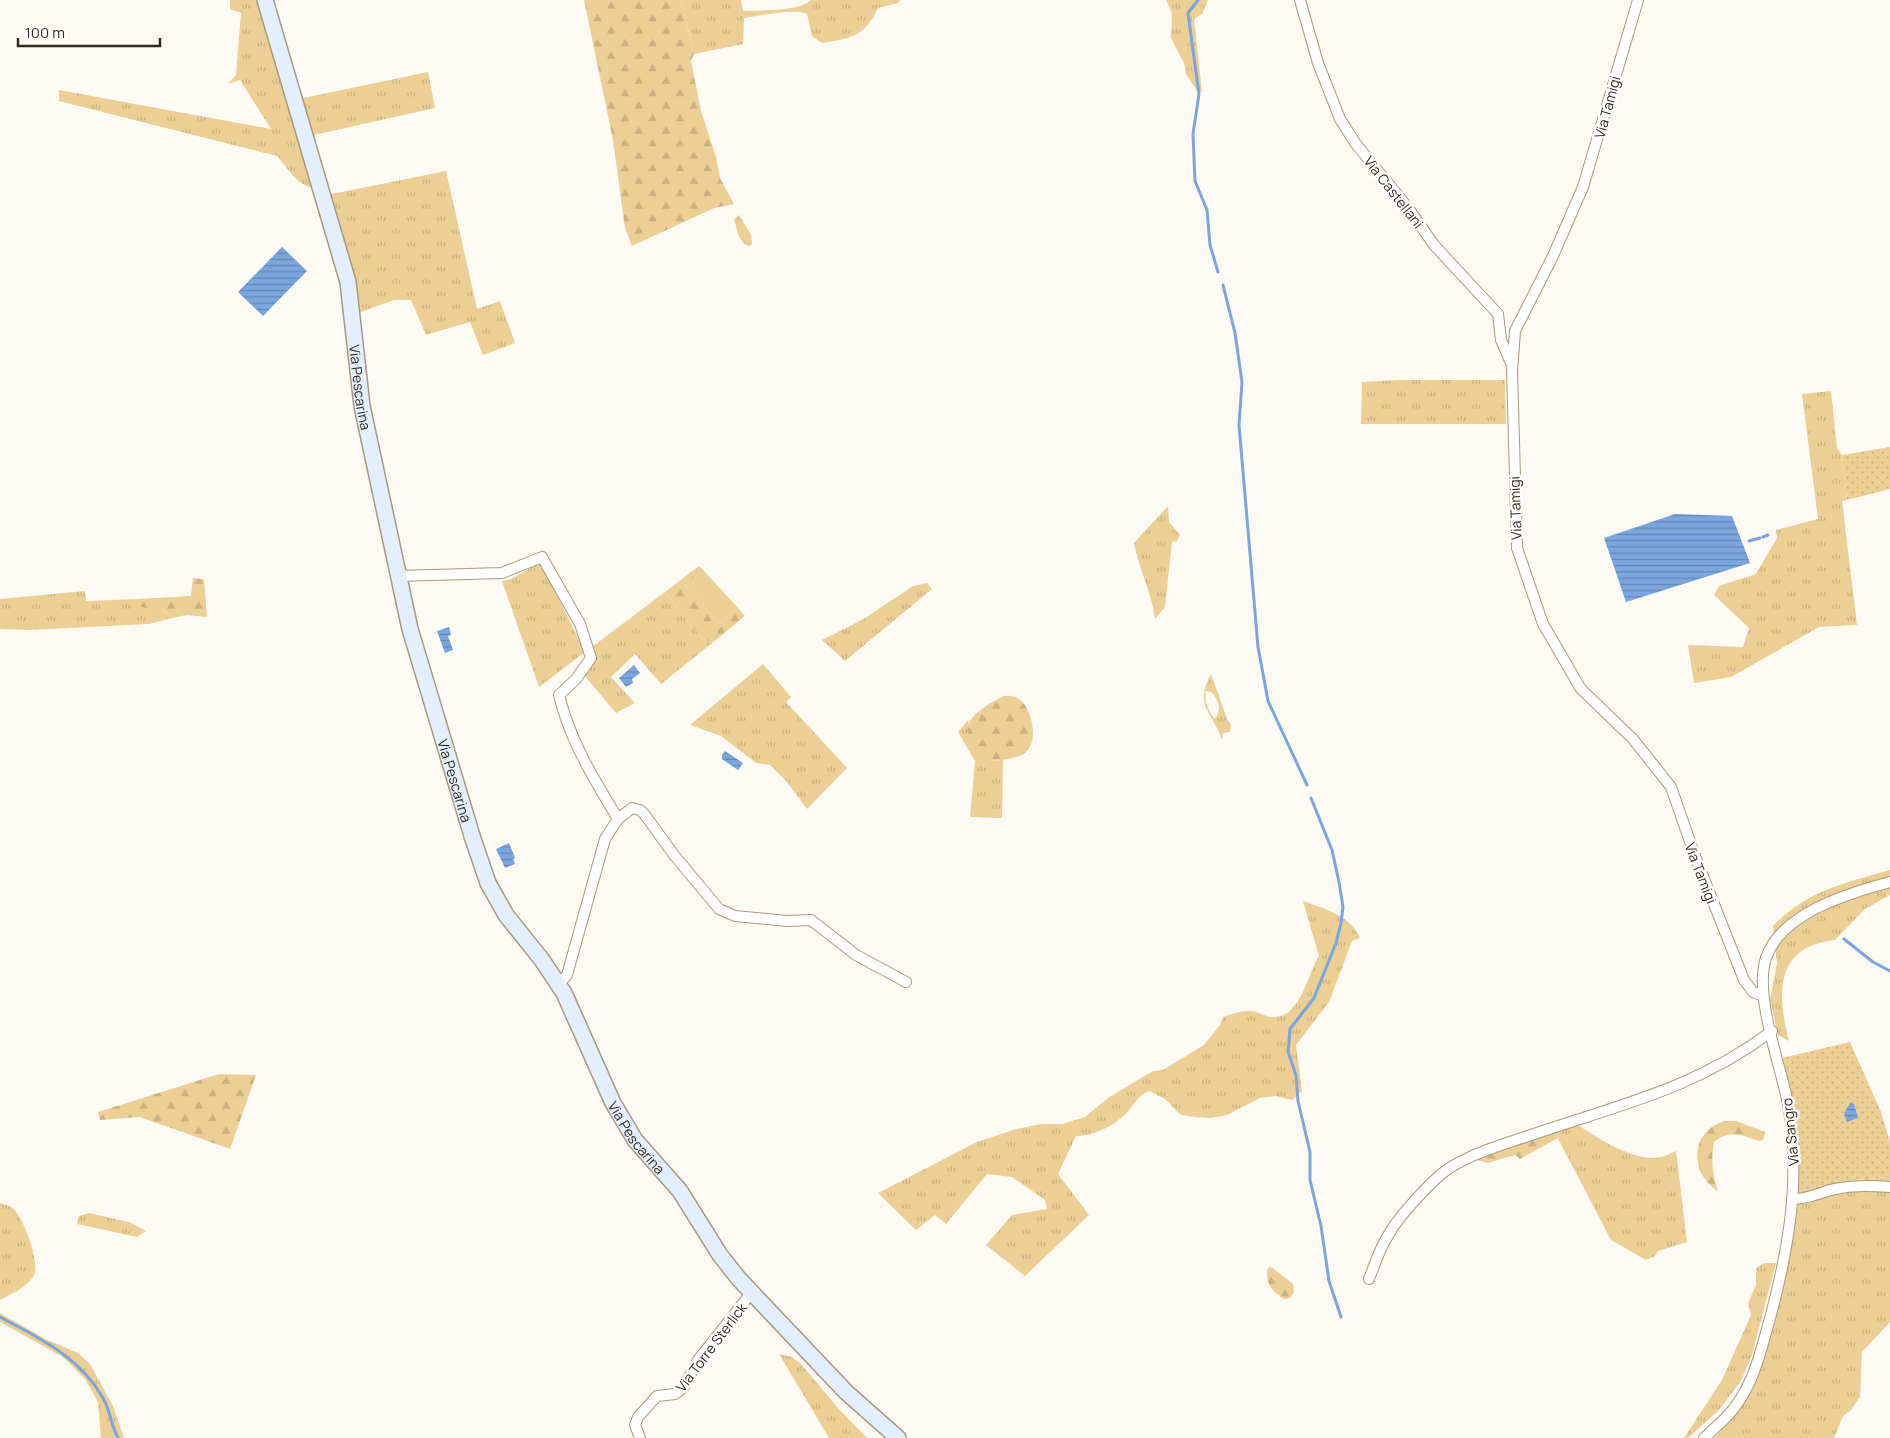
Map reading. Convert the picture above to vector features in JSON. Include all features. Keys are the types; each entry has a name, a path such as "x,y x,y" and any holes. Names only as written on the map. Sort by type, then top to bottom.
{"street":[{"name":"Via Pescarina","path":"265,0 348,282 362,406 397,576 425,683 488,883 506,915 559,984 573,1011 613,1103 640,1147 680,1191 720,1255 752,1292 846,1392 898,1438"},
{"name":"Via Castellani","path":"1300,0 1318,63 1340,119 1356,144 1409,208 1434,245 1498,314 1501,340 1512,367"},
{"name":"Via Tamigi","path":"1638,0 1583,187 1557,248 1515,331 1512,367 1517,548 1543,624 1581,689 1633,740 1671,787 1694,856 1744,980 1754,992 1763,996"},
{"path":"397,576 502,573 542,557 580,624 591,658 576,679 559,695 563,711 582,756 618,819"},
{"path":"559,984 567,975 605,839 618,819 632,808 640,810 674,856 719,909 725,913 735,916 811,920 856,954 906,982"},
{"name":"Via Sangro","path":"1704,1438 1732,1412 1743,1395 1759,1355 1778,1290 1790,1232 1794,1199 1794,1156 1787,1101 1763,996 1763,972 1766,958 1773,943 1792,924 1835,899 1890,882"},
{"path":"1369,1279 1389,1233 1418,1199 1447,1170 1489,1149 1656,1094 1692,1080 1742,1054 1772,1031"},
{"path":"1794,1199 1808,1199 1833,1189 1857,1186 1890,1187"},
{"name":"Via Torre Sterlick","path":"640,1438 635,1425 638,1417 657,1396 675,1394 684,1387 698,1360 752,1292"}],"green space":[{"path":"230,0 261,0 314,188 308,187 298,180 277,156 59,101 59,90 271,129 240,80 228,84 236,75 241,13 230,9"},
{"path":"584,0 681,0 694,54 691,61 701,111 716,157 720,178 734,204 714,208 632,246 625,228 613,140"},
{"path":"681,0 741,0 743,11 798,7 811,0 900,0 898,3 878,8 868,25 856,34 841,40 822,43 812,36 807,14 786,12 744,18 743,44 694,54"},
{"path":"1166,0 1208,0 1202,14 1194,19 1202,92 1197,91 1186,74 1184,63 1171,38 1172,13"},
{"path":"428,72 435,108 309,136 299,99"},
{"path":"446,171 477,309 500,301 515,343 483,355 470,322 426,335 411,300 394,300 358,313 352,268 327,195"},
{"path":"739,215 751,235 752,244 749,246 742,242 737,231 734,219"},
{"path":"1505,380 1506,424 1361,424 1362,382"},
{"path":"1831,391 1837,448 1842,455 1847,500 1842,501 1857,625 1819,627 1731,677 1694,683 1688,645 1743,647 1749,628 1714,595 1719,586 1756,574 1777,538 1776,530 1818,519 1802,394"},
{"path":"1890,447 1890,489 1847,500 1842,455"},
{"path":"1168,506 1169,522 1180,535 1177,541 1172,542 1165,607 1155,619 1134,543"},
{"path":"541,562 585,652 539,687 502,581 511,579"},
{"path":"699,566 703,570 685,586 720,624 738,608 745,616 712,643 702,638 665,592"},
{"path":"703,570 738,608 720,624 685,586"},
{"path":"193,578 204,579 207,617 186,615 172,618 163,610 141,607 137,599 191,596"},
{"path":"927,583 932,589 845,661 822,640 862,620 913,586"},
{"path":"85,591 86,601 137,599 141,607 163,610 172,618 149,624 30,630 0,629 0,599"},
{"path":"665,592 702,638 712,643 661,684 635,654 611,677 635,703 616,713 584,675 596,660 592,647"},
{"path":"763,664 791,697 786,702 847,768 807,809 787,782 770,765 756,763 721,736 690,725"},
{"path":"1211,674 1227,719 1231,725 1230,732 1223,733 1222,740 1206,708 1204,694","holes":["1206,691 1212,692 1219,706 1215,719 1206,702"]},
{"path":"1003,696 1016,697 1024,703 1032,725 1032,740 1026,752 1009,759 992,761 971,741 967,732 968,724 980,710"},
{"path":"969,719 969,732 974,743 992,761 1003,760 1002,818 970,817 975,761 958,732"},
{"path":"1890,870 1890,895 1865,909 1835,940 1815,944 1800,952 1790,962 1782,990 1785,1024 1789,1041 1778,1035 1770,1000 1777,963 1773,926 1799,904 1813,896 1842,884"},
{"path":"1303,901 1343,918 1356,930 1360,938 1352,941 1329,1002 1296,1045 1302,1091 1292,1100 1276,1096 1260,1098 1227,1115 1211,1118 1195,1117 1181,1115 1165,1099 1149,1091 1140,1097 1113,1124 1091,1134 1076,1136 1058,1174 1089,1215 1025,1276 986,1245 1012,1215 1047,1209 1045,1200 1012,1177 987,1174 946,1224 935,1215 916,1230 878,1193 977,1142 1016,1129 1042,1124 1062,1124 1085,1117 1108,1098 1153,1071 1163,1070 1204,1045 1220,1025 1223,1017 1248,1011 1272,1017 1282,1016 1290,1011 1302,994 1319,956"},
{"path":"1850,1042 1881,1112 1890,1142 1890,1177 1865,1179 1798,1196 1795,1125 1782,1058"},
{"path":"219,1074 256,1075 230,1149 140,1117 100,1120 98,1112"},
{"path":"1725,1121 1736,1121 1765,1132 1763,1140 1759,1141 1731,1134 1714,1142 1713,1167 1718,1191 1709,1184 1702,1174 1698,1164 1698,1153 1700,1143 1705,1134 1713,1126"},
{"path":"1574,1122 1593,1135 1628,1153 1651,1158 1661,1157 1676,1151 1687,1242 1658,1251 1655,1256 1646,1260 1611,1240 1553,1129"},
{"path":"1553,1129 1558,1138 1520,1159 1515,1155 1488,1163 1477,1160"},
{"path":"1890,1177 1890,1322 1862,1352 1860,1397 1851,1410 1843,1416 1834,1438 1714,1438 1733,1417 1749,1391 1762,1361 1773,1329 1781,1296 1798,1204 1810,1203 1865,1179"},
{"path":"0,1203 16,1211 33,1250 35,1269 32,1279 28,1283 0,1300"},
{"path":"89,1213 129,1222 146,1231 137,1237 77,1224 79,1216"},
{"path":"1765,1263 1776,1263 1752,1355 1741,1381 1719,1410 1688,1438 1684,1438 1722,1380 1751,1315 1748,1303 1756,1285 1756,1268"},
{"path":"1270,1266 1293,1284 1294,1292 1290,1298 1284,1299 1271,1287 1267,1275 1267,1270"},
{"path":"0,1313 45,1339 78,1353 90,1364 113,1406 124,1438 101,1438 98,1402 85,1379 63,1357 0,1322"},
{"path":"779,1354 792,1357 801,1364 838,1408 867,1438 829,1438"}],"water":[{"path":"282,247 307,271 263,316 238,292"},
{"path":"1675,514 1732,516 1750,563 1626,602 1604,538"},
{"path":"449,627 451,635 448,636 453,650 445,653 437,631"},
{"path":"634,665 640,673 632,679 633,683 626,687 619,678"},
{"path":"725,751 743,763 738,770 722,759"},
{"path":"509,843 515,858 513,859 515,864 505,868 496,849"},
{"path":"1850,1103 1854,1104 1858,1118 1847,1122 1844,1114"}],"waterway":[{"path":"1198,0 1188,13 1199,94 1193,134 1195,181 1207,210 1210,245 1218,272"},
{"path":"1223,285 1235,333 1242,382 1239,425 1258,647 1268,701 1307,785"},
{"path":"1763,537 1768,535"},
{"path":"1749,541 1760,538"},
{"path":"1311,798 1332,850 1343,907 1336,943 1314,998 1290,1029 1288,1052 1296,1075 1298,1101 1310,1152 1310,1180 1321,1226 1329,1281 1341,1317"},
{"path":"1844,939 1873,962 1890,971"},
{"path":"0,1317 58,1350 83,1371 103,1398 118,1438"}]}
